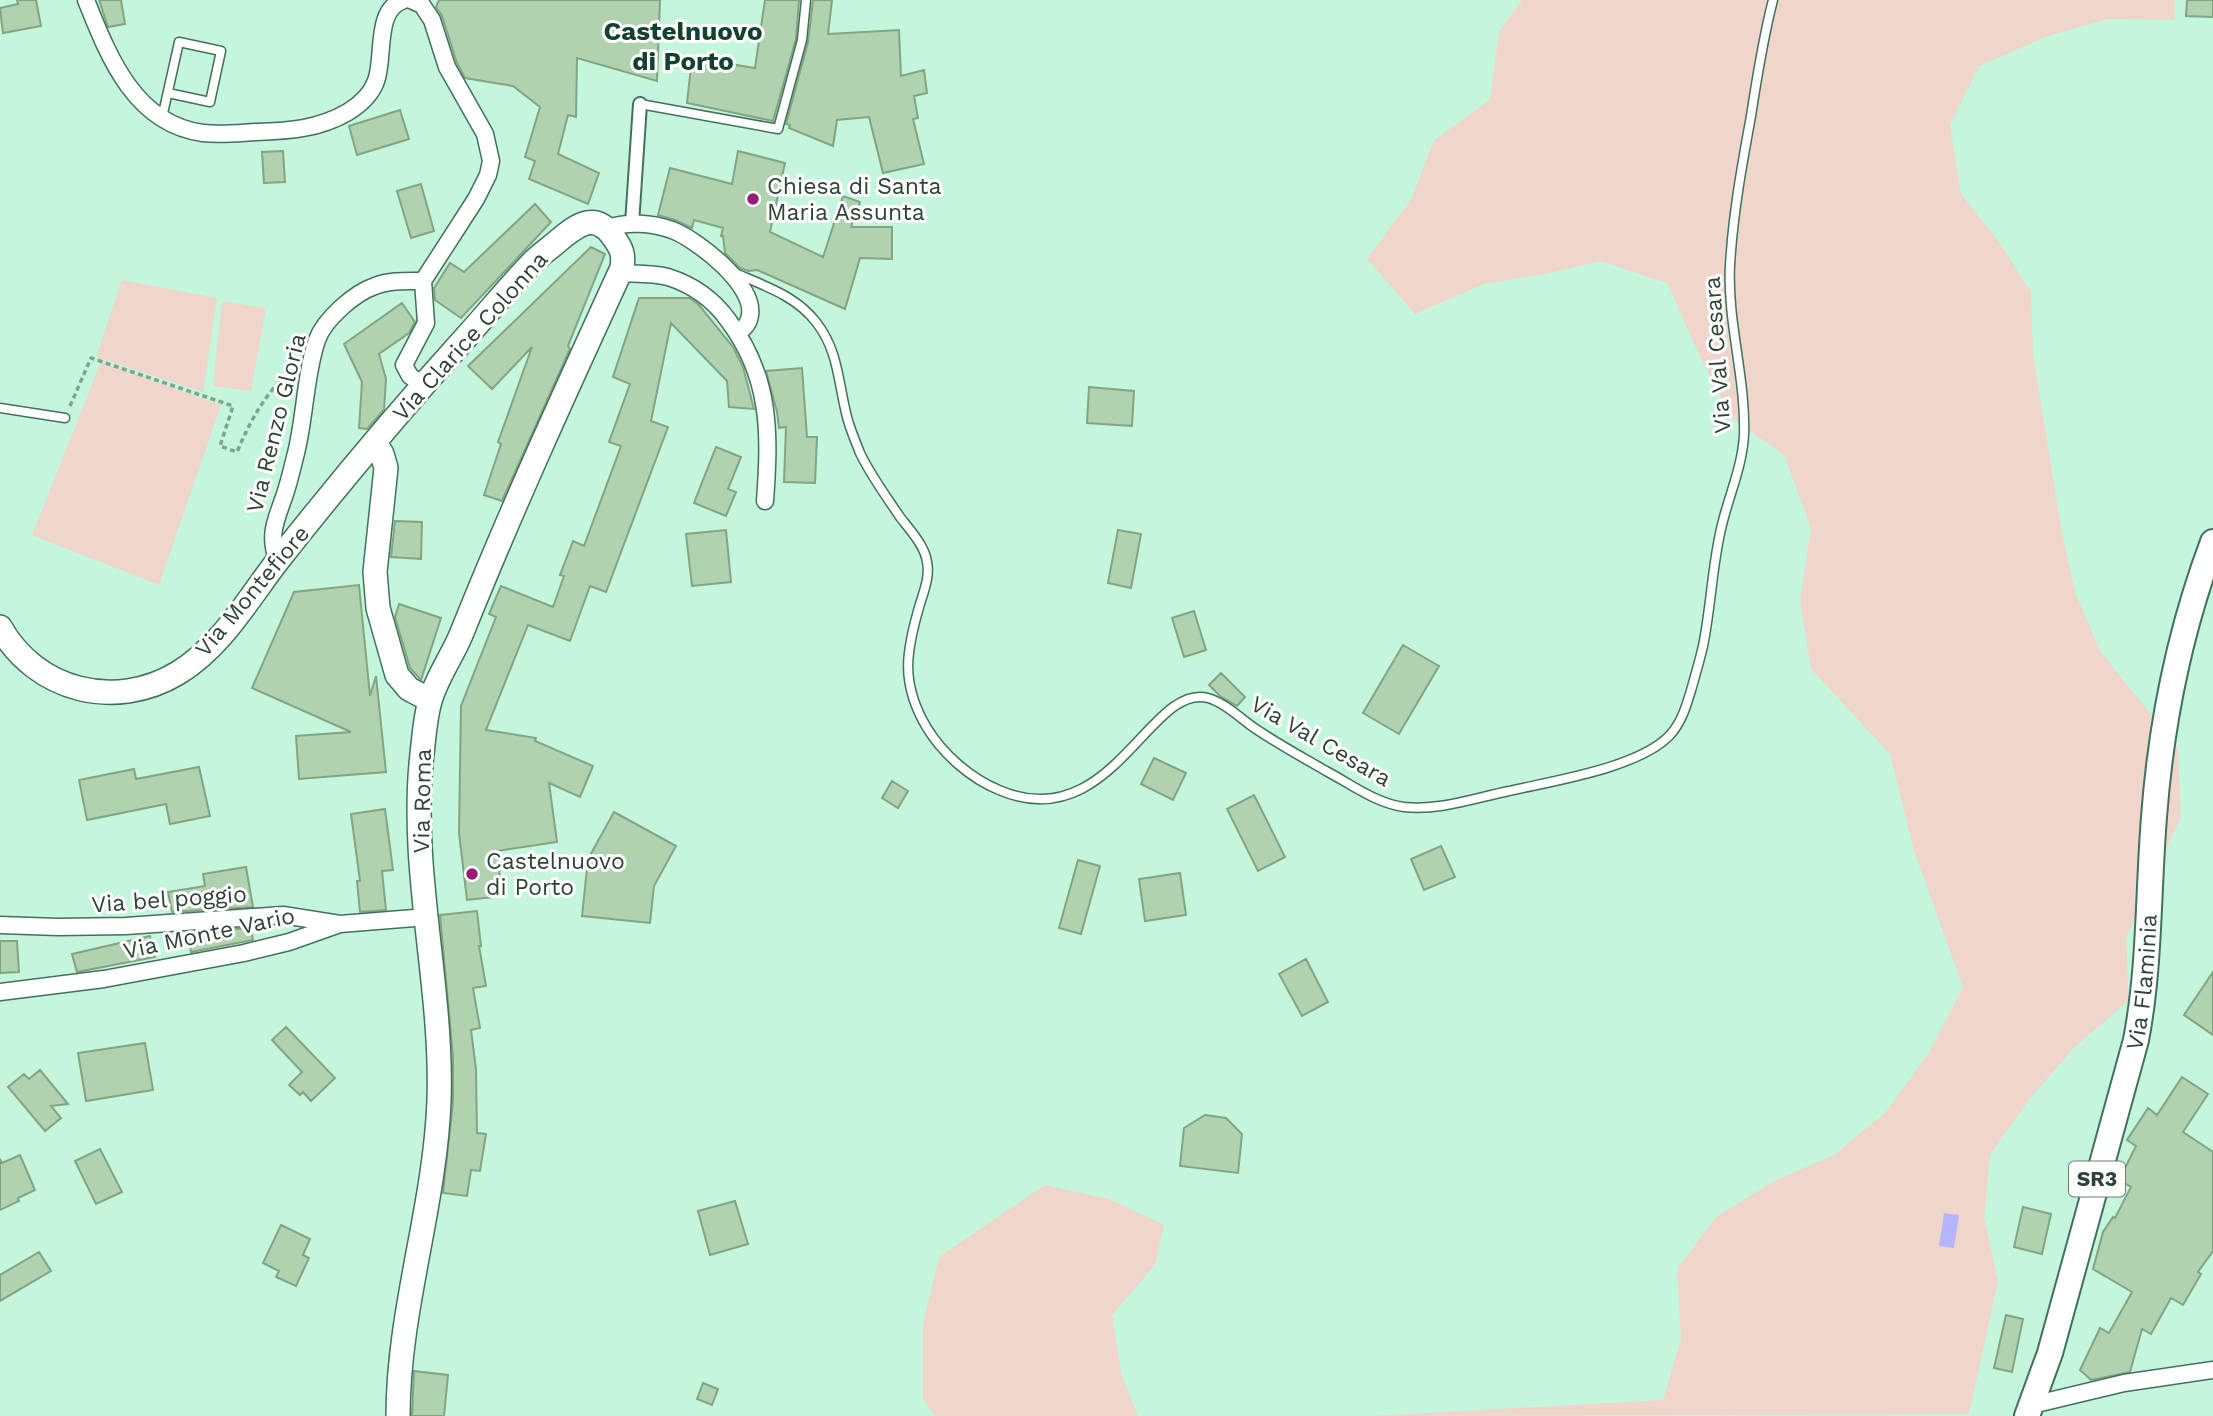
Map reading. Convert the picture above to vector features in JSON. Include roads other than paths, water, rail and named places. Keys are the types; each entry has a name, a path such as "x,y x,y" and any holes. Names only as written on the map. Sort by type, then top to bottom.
{"main road":[{"name":"Via Clarice Colonna","path":"375,443 534,261 579,225 594,223 607,228"},
{"path":"607,228 623,252 619,273"},
{"name":"Via Roma","path":"398,1416 401,1357 423,1236 439,1111 437,1025 420,851 419,798 424,732 430,700 463,633 490,562 619,273"},
{"path":"375,443 386,468 375,572 380,620 397,676 414,692 430,700"},
{"name":"Via Montefiore","path":"0,627 25,661 67,686 109,694 163,681 178,673 205,651 239,615 278,561 375,443"},
{"name":"Via Flaminia","path":"2030,1410 2050,1353 2136,1040 2143,994 2161,741 2188,624 2213,542"}],"street":[{"path":"86,0 105,47 123,80 140,100 162,118 187,129 213,133 300,130 337,118 364,101 372,90 379,71 387,15 396,3 404,0"},
{"path":"411,0 430,5 447,67 485,134 491,161 476,199 423,281 426,323 404,365 410,376 423,385"},
{"path":"632,224 640,104"},
{"path":"607,228 632,224 663,228 683,235 726,270 747,294 750,306 748,322 738,333"},
{"path":"619,273 657,275 685,284 716,303 738,333 755,365 762,388 767,453 765,501"},
{"name":"Via Renzo Gloria","path":"278,561 272,542 273,527 298,447 319,335 347,304 369,288 389,282 423,281"},
{"name":"Via bel poggio","path":"0,925 126,926 283,915 340,924"},
{"name":"Via Monte Vario","path":"0,992 104,979 244,953 298,939 340,924 427,917"},
{"path":"2030,1410 2124,1383 2213,1370"}],"lane":[{"path":"640,104 778,129 802,40 806,0"},
{"name":"Via Val Cesara","path":"726,270 794,301 819,325 828,342 838,364 845,409 858,448 880,488 917,540 928,564 924,592 909,644 907,672 913,697 925,725 938,743 952,758 988,786 1026,798 1048,800 1077,792 1101,776 1172,708 1197,697 1211,699 1226,707 1274,741 1370,796 1396,806 1441,806 1579,775 1645,753 1669,736 1685,711 1703,649 1721,528 1737,481 1742,456 1743,406 1732,325 1730,272 1735,209 1773,0"},
{"path":"162,118 178,42 220,51 210,102 168,93"},
{"path":"0,408 65,418"}],"water":[{"path":"1944,1213 1959,1215 1954,1248 1939,1246"}],"place":[{"name":"Chiesa di Santa Maria Assunta","path":"753,199"},
{"name":"Castelnuovo di Porto","path":"472,874"}],"district":[{"name":"Castelnuovo di Porto","path":"683,46"}]}
